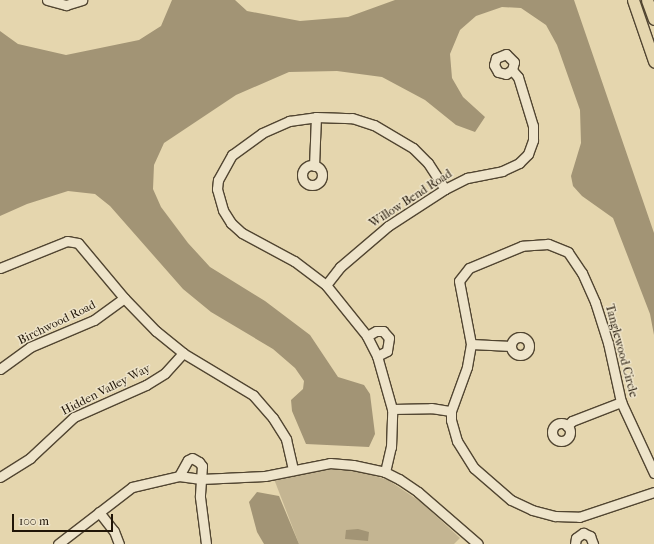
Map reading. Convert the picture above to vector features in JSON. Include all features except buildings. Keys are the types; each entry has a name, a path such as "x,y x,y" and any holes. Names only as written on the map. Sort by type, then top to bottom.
{"main road":[{"path":"633,0 654,61"},
{"path":"648,0 654,19"}],"street":[{"path":"47,0 66,5 82,0"},
{"name":"Willow Bend Road","path":"326,285 346,262 388,226 445,189 466,178 502,170 519,163 528,154 533,140 533,126 518,77 512,70"},
{"path":"314,166 316,117"},
{"path":"385,472 390,447 392,409 377,356 367,336 326,285 294,261 242,233 223,210 217,189 222,171 232,155 244,144 289,122 316,117 352,118 374,125 395,136 428,163 445,189"},
{"path":"0,268 67,241 78,243 124,298 156,331 184,353 253,395 273,418 286,439 293,470"},
{"name":"Tanglewood Circle","path":"654,473 621,402 608,343 582,273 568,252 548,244 522,246 486,259 469,268 460,281 472,344 467,367 451,411 453,432 465,456 492,485 511,500 532,510 554,516 579,517 654,492"},
{"name":"Birchwood Road","path":"0,369 30,347 94,320 124,298"},
{"path":"367,336 376,331 383,331 389,338 387,351 377,356"},
{"path":"472,344 511,346"},
{"name":"Hidden Valley Way","path":"0,477 30,458 74,417 146,385 165,372 184,353"},
{"path":"567,426 572,421 621,402"},
{"path":"392,409 431,408 451,411"},
{"path":"179,476 184,463 192,458 202,466 200,498 206,544"},
{"path":"58,544 132,487 179,476 201,479 258,477 330,463 353,464 385,472 418,492 478,544"},
{"path":"99,512 114,531 119,544"},
{"path":"579,517 583,533"},
{"path":"575,544 576,538 583,533"},
{"path":"583,533 590,536 593,544"}],"shaded area":[{"path":"172,0 235,0 247,11 300,21 348,17 395,0 574,0 654,233 654,335 650,314 613,218 582,196 573,186 571,176 581,143 580,110 557,45 546,25 521,8 502,7 476,16 460,30 450,54 452,78 463,97 485,117 475,132 456,125 425,100 382,77 337,71 289,72 236,95 164,143 154,165 153,189 161,207 188,243 210,267 265,301 310,335 338,377 364,385 370,394 375,434 369,447 306,444 292,411 291,400 303,389 304,381 295,368 273,349 211,312 183,289 110,206 95,194 68,191 27,204 0,216 0,31 18,44 66,55 139,40 161,26"},
{"path":"331,469 359,471 388,480 421,502 460,538 454,544 299,544 274,479"},
{"path":"257,492 279,496 299,544 264,544 257,532 249,502"},
{"path":"358,529 369,532 368,541 345,539 346,530"}]}
